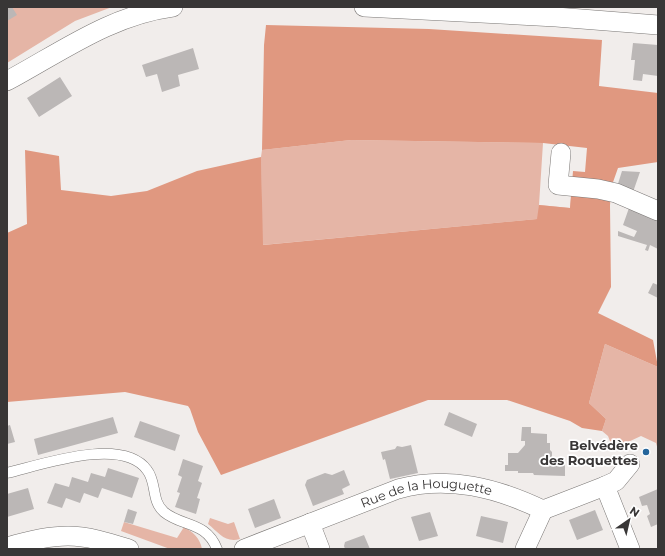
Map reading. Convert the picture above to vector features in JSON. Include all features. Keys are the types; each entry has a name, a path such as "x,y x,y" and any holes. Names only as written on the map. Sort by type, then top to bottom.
{"street":[{"path":"7,82 106,26 140,13 173,7"},
{"path":"364,7 548,16 658,26"},
{"path":"560,153 558,185 598,189 616,193 658,211"},
{"path":"525,549 543,510 616,481 630,464"},
{"name":"Rue de la Houguette","path":"244,549 398,489 424,484 443,483 477,486 523,500 543,510"},
{"path":"605,486 630,549"},
{"path":"310,523 320,549"},
{"path":"7,547 27,541 67,536 95,539 129,549"}],"lane":[{"path":"7,473 87,455 114,454 126,456 138,461 148,471 152,479 156,501 162,510 169,515 192,524 204,531 217,549"}],"shaded area":[{"path":"7,7 112,7 75,21 7,63"},
{"path":"266,25 429,29 602,40 599,86 658,93 658,162 618,168 612,185 610,205 611,287 598,313 653,340 658,367 605,344 589,403 606,419 602,431 582,428 570,421 507,400 428,400 221,475 198,432 188,406 125,392 7,402 7,233 27,224 25,150 59,156 61,190 111,196 147,191 197,171 261,157 263,245 537,219 539,205 570,208 573,171 585,172 587,148 543,143 351,140 262,150 264,45"},
{"path":"351,140 543,143 539,205 570,208 571,198 604,199 537,219 262,245 262,150"},
{"path":"605,344 658,367 658,450 656,443 641,436 613,449 608,436 602,431 606,419 589,403"},
{"path":"210,518 228,524 234,522 240,539 230,540 222,536 208,524"},
{"path":"124,522 177,538 184,527 196,536 202,549 170,549 121,531"}],"building":[{"path":"7,7 12,7 17,15 7,21"},
{"path":"633,43 658,45 658,76 643,74 642,81 633,80 635,60 631,60"},
{"path":"193,48 199,69 178,75 180,86 162,92 157,74 146,77 142,65"},
{"path":"60,77 72,96 39,117 27,98"},
{"path":"622,171 640,172 633,192 617,187"},
{"path":"629,208 658,220 658,249 650,245 648,251 645,250 647,245 618,236 618,231 634,237 637,231 623,225"},
{"path":"653,283 658,285 658,298 648,293"},
{"path":"449,412 477,424 472,437 444,425"},
{"path":"113,417 118,433 38,455 34,439"},
{"path":"140,421 180,435 175,451 134,437"},
{"path":"10,425 15,442 7,444 7,426"},
{"path":"522,427 531,427 531,433 547,434 547,443 550,443 550,450 552,452 552,457 549,462 565,463 565,476 534,475 533,473 505,471 505,465 508,465 508,453 518,453 525,445 525,441 521,441"},
{"path":"411,445 418,473 390,479 385,459 383,460 381,452 395,449 397,446 402,447"},
{"path":"183,459 203,466 198,481 202,483 197,498 200,499 196,514 175,507 180,493 177,492 182,477 178,475"},
{"path":"108,468 139,478 132,498 102,488 98,498 84,493 80,503 66,498 62,508 47,503 55,483 69,487 72,477 88,482 91,473 105,477"},
{"path":"344,470 350,485 342,489 344,494 313,506 305,485 307,480 325,473 332,475"},
{"path":"28,488 34,509 7,517 7,494"},
{"path":"658,489 658,524 651,527 647,516 650,514 647,505 642,506 639,497"},
{"path":"274,499 281,518 255,528 248,509"},
{"path":"128,509 137,512 133,524 124,522"},
{"path":"595,510 603,530 577,540 569,520"},
{"path":"430,512 438,536 419,541 411,517"},
{"path":"481,516 508,522 503,543 476,536"},
{"path":"364,535 370,549 345,549 345,542"}],"place":[{"name":"Belvédère des Roquettes","path":"646,452"}]}
